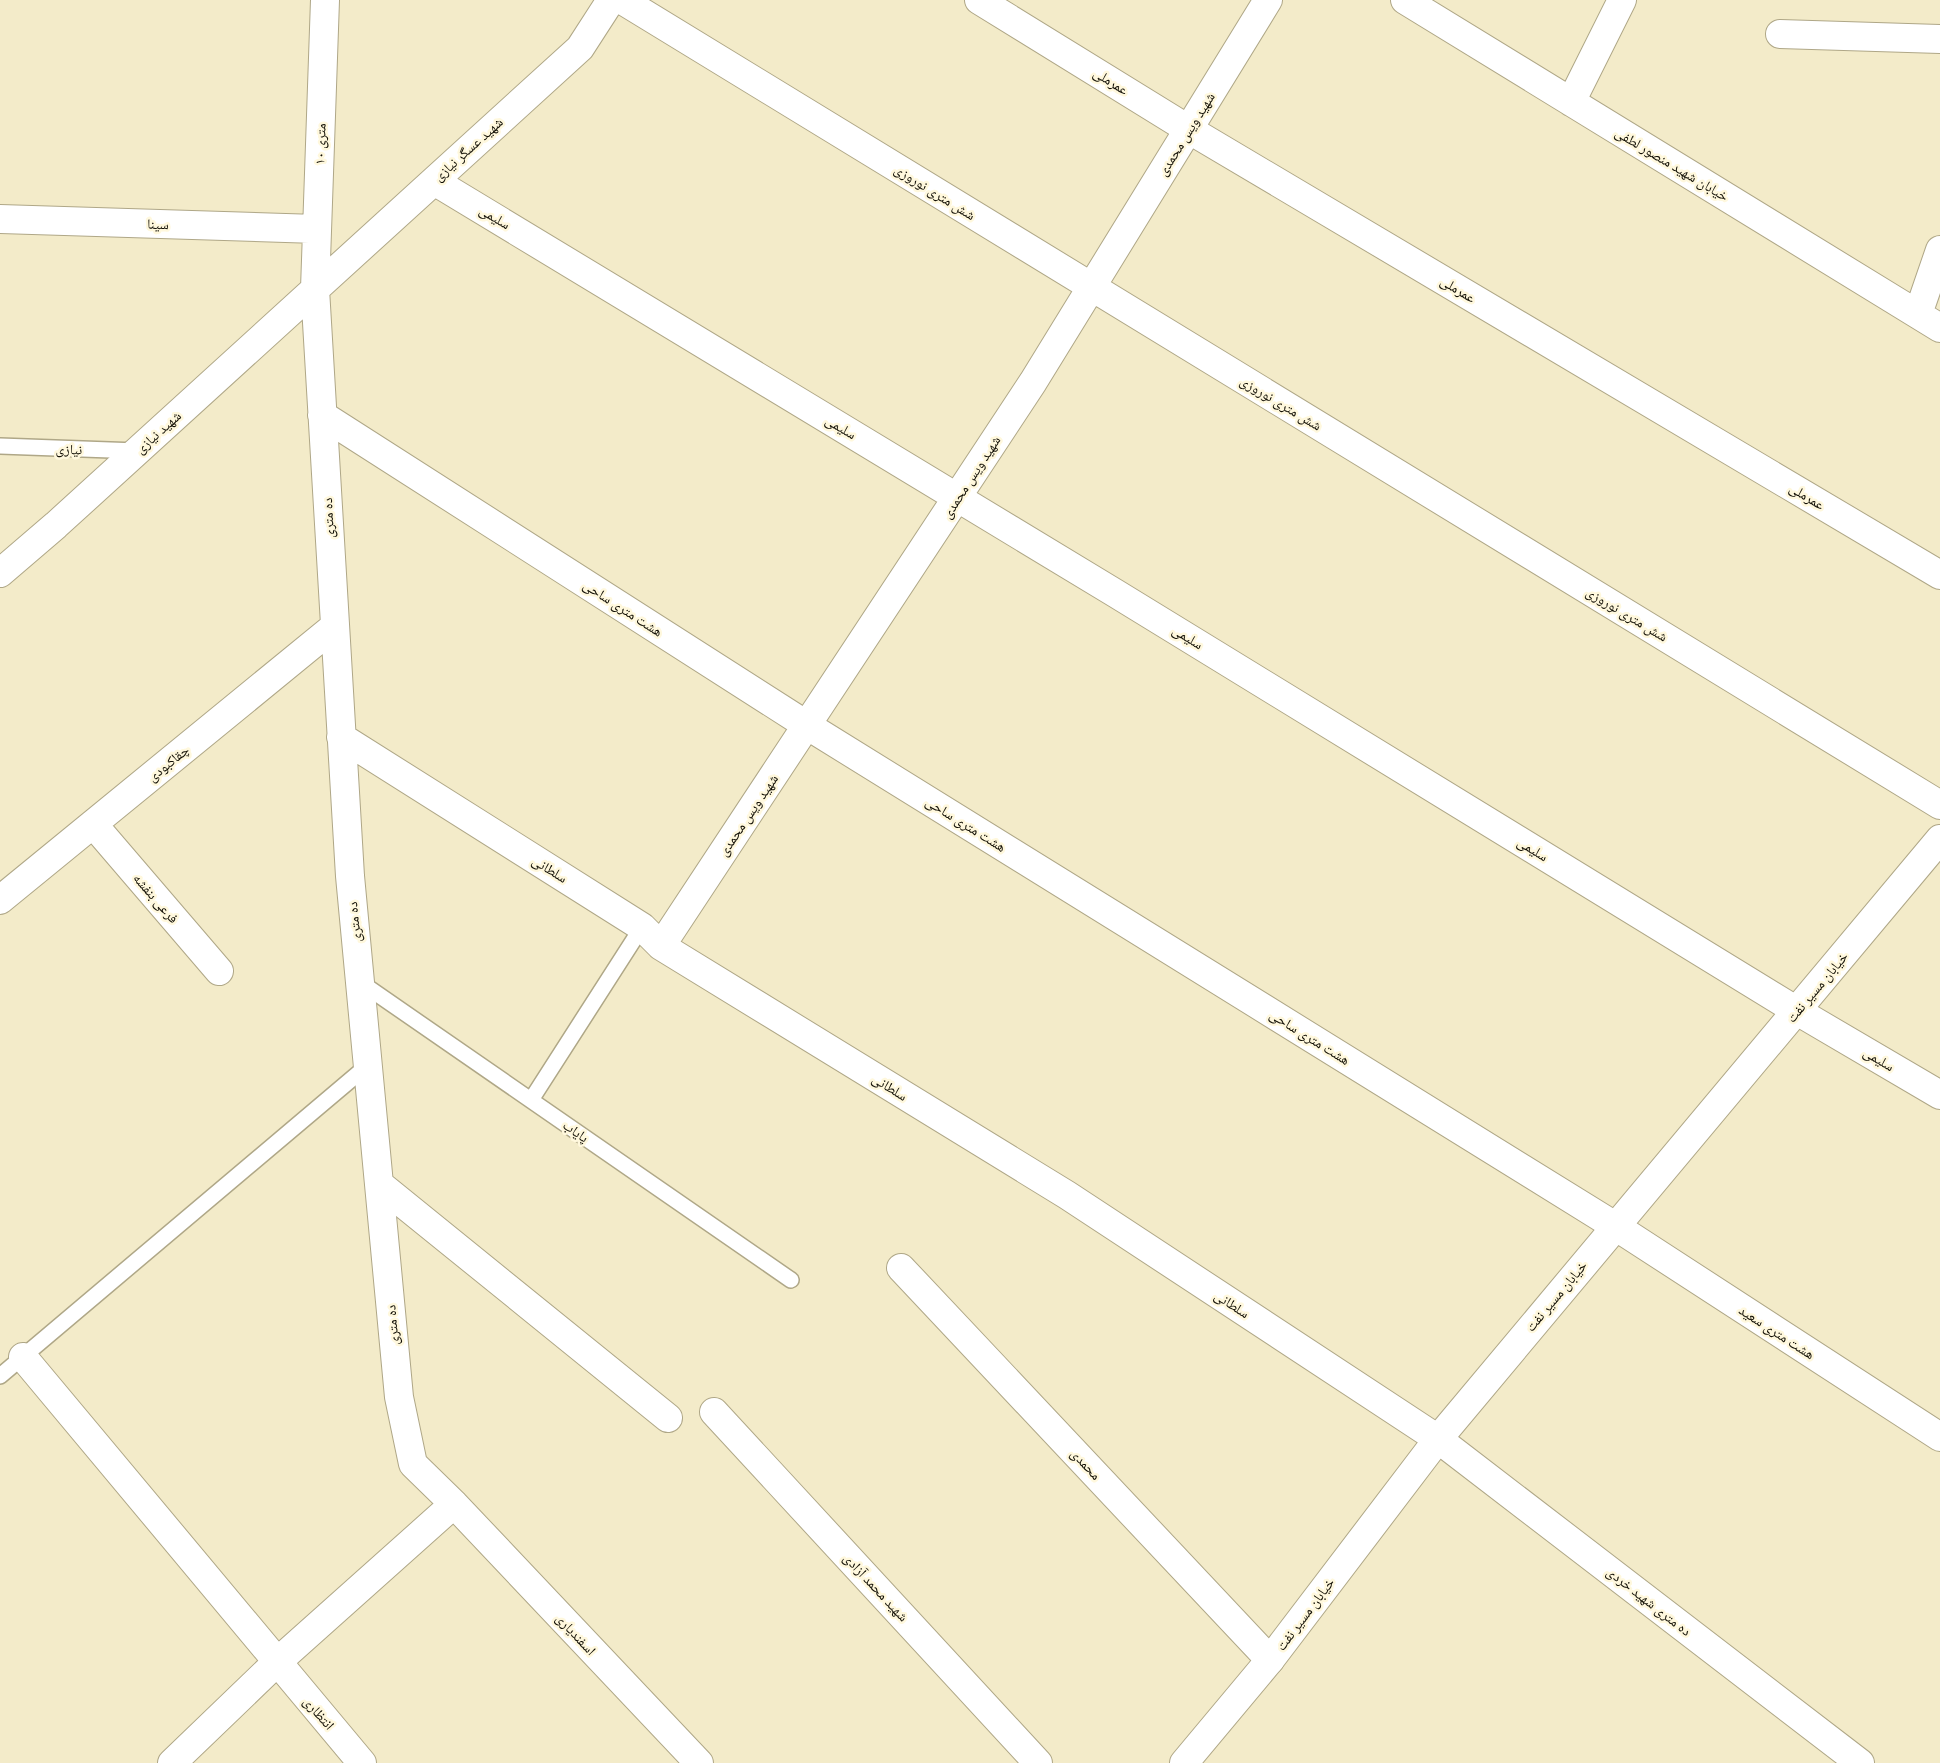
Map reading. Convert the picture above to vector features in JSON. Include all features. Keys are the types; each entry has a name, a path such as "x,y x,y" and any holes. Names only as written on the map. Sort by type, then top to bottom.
{"street":[{"name":"۱۰ متری","path":"315,289 325,0"},
{"name":"شهید عسگر نیازی","path":"315,289 580,48 611,0"},
{"name":"شش متری نوروزی","path":"622,0 1940,805"},
{"name":"عمرملی","path":"979,0 1188,129 1940,575"},
{"name":"شهید ویس محمدی","path":"661,946 958,497 1091,288 1268,0"},
{"name":"خیابان شهید منصور لطفی","path":"1405,0 1929,321"},
{"path":"1571,102 1622,0"},
{"path":"1780,34 1940,39"},
{"name":"سلیمی","path":"434,181 958,497 1797,1011 1940,1095"},
{"name":"سینا","path":"0,219 317,229"},
{"path":"1929,321 1940,250"},
{"name":"ده متری","path":"315,289 350,876 399,1397 413,1464 454,1504"},
{"name":"شهید نیازی","path":"0,573 138,451 315,289"},
{"name":"هشت متری ساحی","path":"322,415 808,726 1615,1226"},
{"name":"چقاکبودی","path":"0,900 335,626"},
{"name":"سلطانی","path":"341,737 642,927 661,946 1067,1195 1438,1440"},
{"name":"فرعی بنفشه","path":"93,824 219,971"},
{"name":"خیابان مسیر نفت","path":"1184,1763 1204,1752 1270,1660 1438,1440 1940,839"},
{"path":"379,1184 668,1418"},
{"name":"هشت متری سعید","path":"1615,1226 1940,1437"},
{"name":"محمدی","path":"901,1268 1270,1660"},
{"name":"انتظاری","path":"23,1357 276,1663 362,1763"},
{"name":"شهید محمد آزادی","path":"714,1412 1038,1763"},
{"name":"ده متری شهید خردی","path":"1438,1440 1860,1763"},
{"path":"172,1763 276,1663 454,1504"},
{"name":"اسفندیاری","path":"454,1504 699,1763"}],"lane":[{"name":"نیازی","path":"0,446 138,451"},
{"path":"531,1100 642,927"},
{"name":"پایاب","path":"360,982 791,1280"},
{"path":"0,1376 368,1066"}]}
